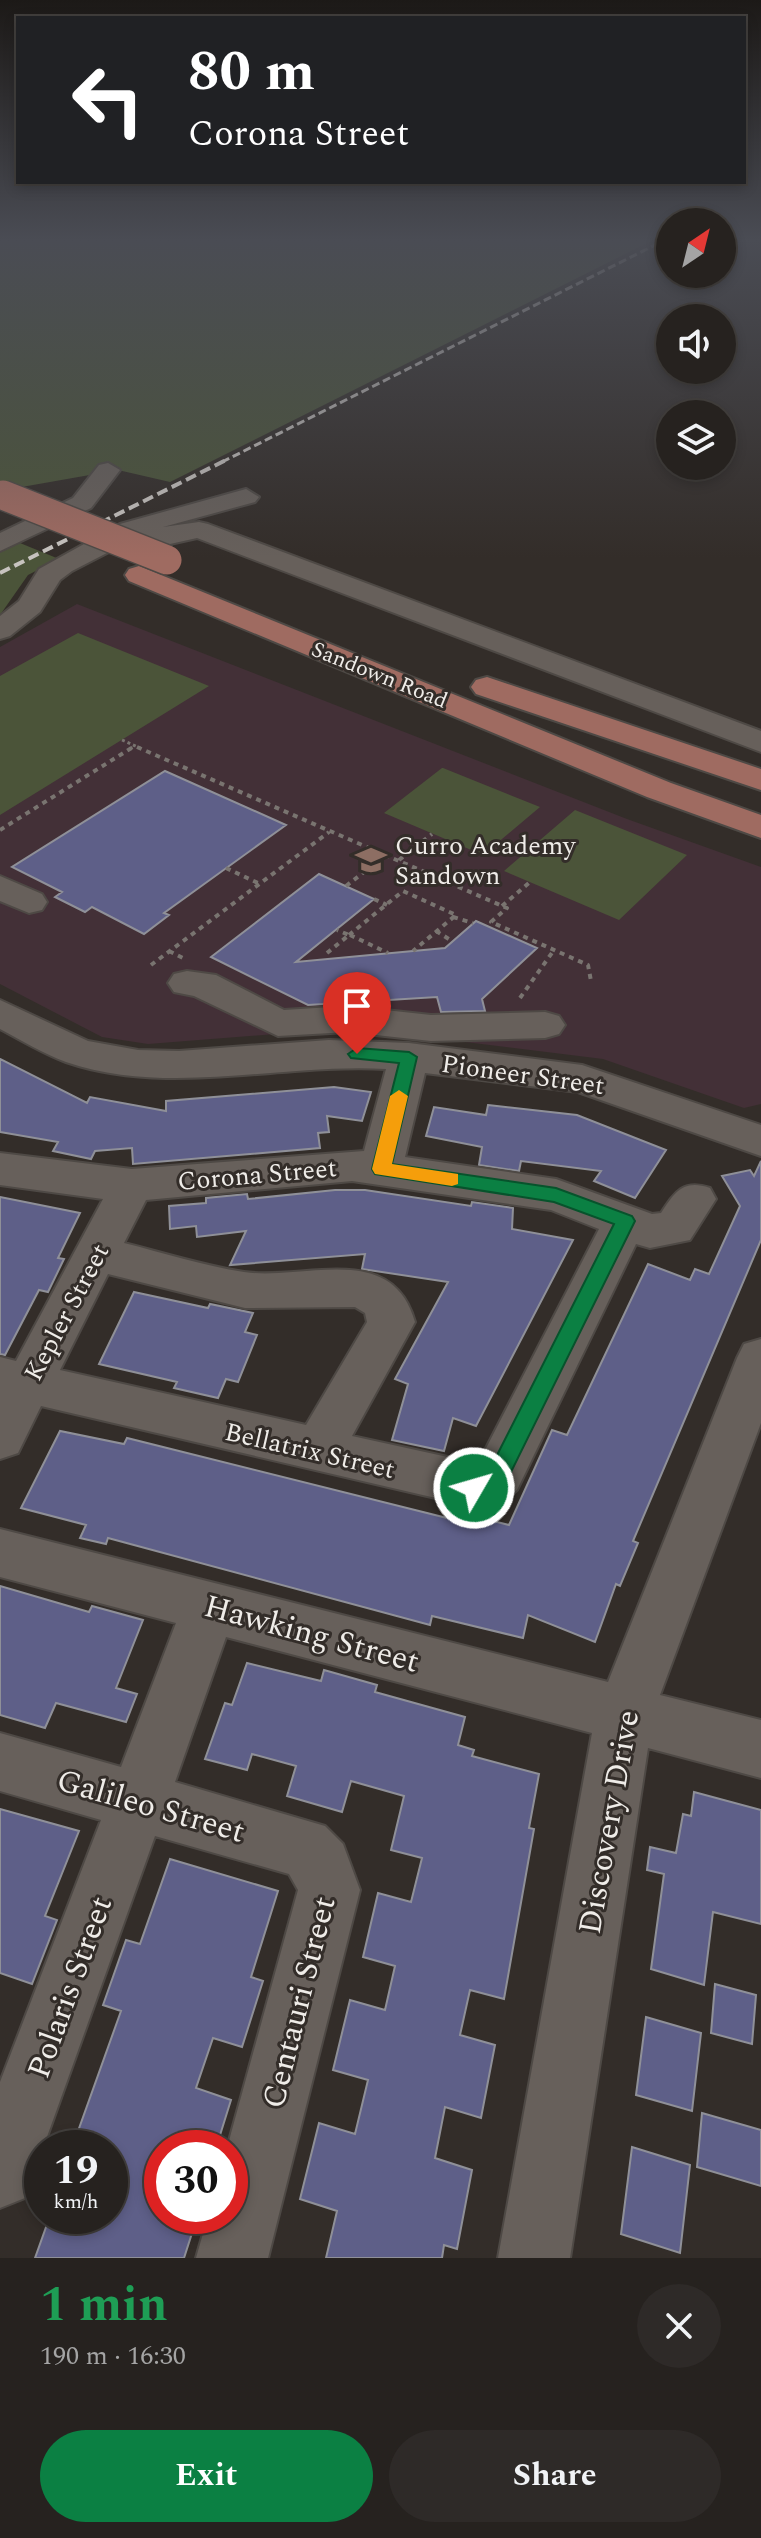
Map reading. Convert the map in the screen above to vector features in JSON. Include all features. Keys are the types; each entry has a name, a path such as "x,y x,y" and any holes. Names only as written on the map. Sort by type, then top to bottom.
{"main road":[{"name":"Sandown Road","path":"1,502 167,560 565,717 761,780"},
{"name":"Sandown Road","path":"1,502 139,575 659,790 761,827"}],"street":[{"path":"0,543 82,503 108,470"},
{"path":"0,630 30,606 49,575 62,565 129,530 246,497"},
{"path":"129,530 170,536 199,530 761,742"},
{"path":"187,983 202,984 278,1023 348,1019 431,1028 500,1026 551,1020 531,1073"},
{"name":"Pioneer Street","path":"0,1013 78,1052 138,1064 179,1065 329,1053 409,1057 597,1082 761,1141"},
{"path":"381,1169 409,1057"},
{"name":"Corona Street","path":"0,1169 92,1183 132,1185 352,1165 556,1195 650,1231 674,1228 694,1199"},
{"name":"Kepler Street","path":"0,1438 14,1380 96,1254 132,1185"},
{"name":"Bellatrix Street","path":"14,1380 474,1488 490,1482 499,1474 625,1221"},
{"path":"96,1254 245,1290 267,1292 350,1288 369,1293 386,1303 391,1322 384,1338 317,1451"},
{"name":"Discovery Drive","path":"534,2258 624,1714 761,1358"},
{"name":"Hawking Street","path":"0,1553 761,1749"},
{"name":"Polaris Street","path":"0,2173 210,1606"},
{"name":"Galileo Street","path":"0,1762 303,1848"},
{"name":"Centauri Street","path":"232,2258 329,1890 322,1864 313,1853 303,1848"}],"path":[{"path":"122,740 507,908 491,922 588,965 591,981"},
{"path":"0,830 135,746"},
{"path":"151,965 330,831"},
{"path":"398,861 432,834"},
{"path":"346,886 386,855"},
{"path":"226,868 260,884"},
{"path":"502,906 530,882"},
{"path":"349,935 403,891"},
{"path":"403,891 473,923"},
{"path":"327,953 403,891"},
{"path":"374,899 387,905"},
{"path":"452,941 434,933 456,915"},
{"path":"413,951 456,915"},
{"path":"337,930 388,953"},
{"path":"500,1026 554,950"}],"shaded area":[{"name":"Curro Academy Sandown","path":"77,604 627,819 761,867 761,1104 744,1108 603,1059 351,1028 148,1044 102,1037 0,984 0,647"}],"green space":[{"path":"0,347 439,347 170,482 118,470 16,488 0,481"},
{"path":"20,543 59,559 28,575 0,615 0,552"},
{"path":"78,633 209,686 0,815 0,676"},
{"path":"442,768 540,807 483,855 384,813"},
{"path":"575,810 687,855 619,920 504,871"}],"building":[{"path":"165,771 286,825 164,913 169,915 144,934 92,907 85,912 55,897 62,892 12,867"},
{"path":"319,874 374,899 296,962 445,948 476,921 537,948 482,999 485,1011 441,1012 437,997 308,1005 211,957"},
{"path":"0,1059 87,1103 90,1097 166,1111 166,1101 334,1087 371,1092 362,1121 327,1116 329,1132 318,1133 320,1148 133,1164 132,1148 95,1151 91,1159 53,1151 58,1142 0,1132"},
{"path":"488,1105 577,1115 666,1150 635,1198 594,1181 601,1171 521,1161 519,1171 479,1165 482,1147 426,1136 434,1107 486,1115"},
{"path":"761,1161 761,1240 633,1541 638,1543 620,1586 616,1584 595,1642 528,1615 523,1638 432,1616 430,1625 108,1538 106,1544 80,1538 86,1525 21,1508 60,1431 124,1444 127,1438 451,1519 453,1511 509,1525 552,1430 567,1435 648,1264 690,1280 695,1269 709,1274 740,1206 722,1176 750,1170 754,1176"},
{"path":"365,1190 471,1206 472,1202 513,1208 512,1229 573,1240 476,1426 453,1418 444,1451 392,1440 408,1384 395,1379 448,1282 362,1269 365,1254 230,1265 246,1231 197,1237 196,1226 170,1229 169,1206 206,1203 206,1198 247,1194 248,1199"},
{"path":"0,1197 80,1213 58,1258 64,1259 48,1292 39,1290 5,1355 0,1354"},
{"path":"134,1292 208,1308 210,1304 253,1313 245,1332 257,1335 238,1382 226,1379 218,1398 174,1388 177,1382 99,1364"},
{"path":"0,1586 89,1612 92,1606 143,1620 116,1688 137,1694 126,1722 56,1703 45,1728 0,1715"},
{"path":"247,1663 321,1681 324,1670 377,1685 375,1692 465,1717 458,1745 474,1750 472,1756 539,1774 529,1828 534,1829 504,1999 470,1990 460,2035 495,2045 481,2118 445,2107 435,2158 472,2170 457,2249 444,2245 442,2258 326,2258 337,2211 300,2199 319,2123 355,2134 368,2080 333,2070 350,2000 385,2010 395,1966 363,1957 378,1893 411,1902 422,1858 391,1850 404,1796 351,1781 342,1812 287,1796 296,1766 252,1754 247,1770 205,1759 225,1703 232,1705"},
{"path":"694,1792 761,1810 761,1924 713,1912 704,1985 651,1969 664,1874 647,1870 650,1847 676,1853 683,1814 691,1816"},
{"path":"0,1809 79,1831 45,1916 57,1920 32,1984 0,1973"},
{"path":"170,1859 278,1891 251,1977 263,1981 242,2047 213,2038 196,2088 231,2100 222,2130 144,2130 144,2234 192,2234 184,2258 35,2258 44,2234 128,2234 128,2130 78,2130 121,2011 103,2005 126,1940 140,1944"},
{"path":"715,1984 756,1995 752,2044 711,2033"},
{"path":"646,2017 701,2033 692,2111 636,2095"},
{"path":"702,2113 761,2130 761,2186 697,2167"},
{"path":"632,2147 690,2165 680,2253 621,2234"}],"railway":[{"path":"222,462 451,347"},
{"path":"222,462 226,460"},
{"path":"0,573 222,462"}],"slow traffic":[{"path":"399,1096 381,1169 452,1179"}],"place":[{"name":"Curro Academy Sandown","path":"371,860"}],"route":[{"path":"357,1054 409,1057 381,1169 556,1195 625,1221 499,1474 483,1487 474,1488"}]}
